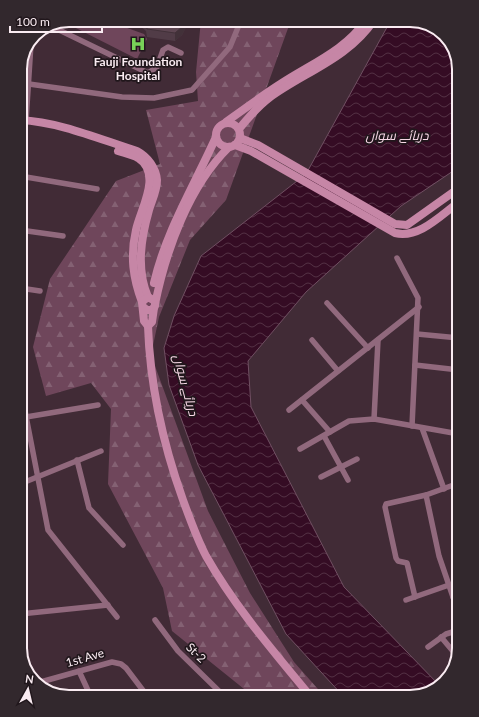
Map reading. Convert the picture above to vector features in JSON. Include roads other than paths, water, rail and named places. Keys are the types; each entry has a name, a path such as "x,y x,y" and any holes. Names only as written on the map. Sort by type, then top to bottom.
{"main road":[{"path":"305,690 272,649 206,556 175,477 160,421 152,381 148,326 144,321 158,265 165,245 216,137 217,129 221,124 283,82 325,58 342,45 359,27"},
{"path":"239,129 252,112 269,98 340,55 359,39 368,27"},
{"path":"27,122 40,122 78,132 143,154 150,161 156,175 157,189 145,224 141,250 140,276 149,303"},
{"path":"226,122 235,124 239,129 240,138"},
{"path":"216,137 220,145 232,146 251,151 395,234 403,236 418,231 452,207"},
{"path":"240,138 258,145 395,224 407,225 452,193"},
{"path":"149,303 191,201 208,172 240,138"}],"street":[{"path":"29,84 122,97 154,98 192,90 230,47 238,27"},
{"path":"57,29 148,73 157,67 163,50 168,47 181,54"},
{"path":"27,95 31,52"},
{"path":"27,178 97,189"},
{"path":"27,231 63,236"},
{"path":"397,258 418,298 419,307 412,426"},
{"path":"27,289 40,292"},
{"path":"327,303 368,348"},
{"path":"289,410 419,307"},
{"path":"417,334 452,337"},
{"path":"312,340 338,371"},
{"path":"374,419 378,340"},
{"path":"415,365 452,369"},
{"path":"302,400 327,434 348,480"},
{"path":"27,417 98,406"},
{"path":"300,449 349,421 374,419 452,433"},
{"path":"27,422 48,530 117,617"},
{"path":"422,428 444,489"},
{"path":"27,481 101,451"},
{"path":"321,477 357,459"},
{"path":"77,460 89,508 123,545"},
{"path":"415,597 407,563 398,561 396,558 385,507 386,504 426,495 452,486"},
{"path":"426,495 439,556 452,590"},
{"path":"406,600 449,585"},
{"path":"27,613 108,605"},
{"name":"St-2","path":"155,620 178,651 219,690"},
{"path":"428,647 441,637 452,633"},
{"path":"441,637 452,650"},
{"name":"1st Ave","path":"48,681 107,663 117,662 126,668 143,690"},
{"path":"79,671 88,690"}],"water":[{"name":"دریائے سواں","path":"387,27 412,27 423,29 440,39 449,53 452,64 452,172 401,206 306,292 248,361 251,407 344,587 435,681 420,689 338,690 286,634 198,465 169,385 164,348 174,316 201,256 306,174"}],"place":[{"name":"Fauji Foundation Hospital","path":"138,44"}]}
